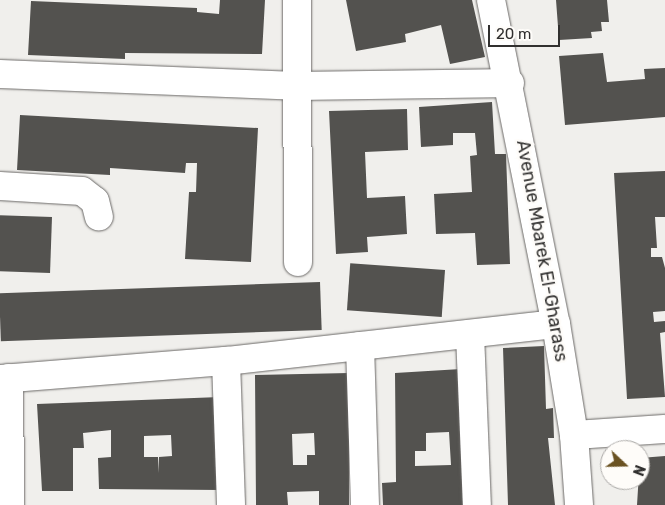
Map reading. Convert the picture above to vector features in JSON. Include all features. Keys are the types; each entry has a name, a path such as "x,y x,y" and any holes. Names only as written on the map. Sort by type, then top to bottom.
{"street":[{"path":"297,0 298,262"},
{"name":"Avenue Mbarek El-Gharass","path":"491,0 510,83 556,324 574,435 579,505"},
{"path":"0,74 296,86 510,83"},
{"path":"0,186 82,192 95,201 99,218"},
{"path":"10,505 4,378 226,361 556,324"},
{"path":"470,334 478,505"},
{"path":"360,346 365,505"},
{"path":"226,361 231,505"},
{"path":"574,435 665,429"}],"building":[{"path":"220,0 265,0 262,54 125,53 125,59 28,55 31,1 197,8 197,12 219,14"},
{"path":"346,0 472,0 485,57 450,64 441,25 405,34 406,42 356,51"},
{"path":"556,0 607,0 609,22 601,22 602,31 591,32 592,38 559,40"},
{"path":"603,53 607,82 645,79 644,69 665,68 665,117 565,125 559,56"},
{"path":"492,102 495,154 506,154 510,264 477,265 475,233 436,234 434,194 472,192 470,156 477,155 475,133 453,133 453,145 421,147 419,107"},
{"path":"407,109 408,150 365,152 367,198 405,196 407,234 367,237 368,252 336,254 329,111"},
{"path":"20,115 258,128 251,262 185,259 189,192 196,192 197,163 186,163 185,173 110,168 110,175 17,170"},
{"path":"665,171 665,217 655,217 657,248 651,248 651,257 662,257 665,268 665,311 653,312 654,322 665,321 665,332 660,333 665,397 627,399 614,173"},
{"path":"0,215 52,217 50,273 0,271"},
{"path":"350,263 445,270 442,317 347,310"},
{"path":"320,282 322,330 1,341 0,293"},
{"path":"544,346 546,409 553,408 554,438 548,438 555,505 508,505 503,348"},
{"path":"461,369 471,505 383,505 382,483 396,482 395,373","holes":["449,432 451,465 415,466 415,451 426,451 426,433"]},
{"path":"349,373 349,505 319,505 319,491 287,492 288,505 256,505 255,375","holes":["314,433 315,455 307,455 307,465 293,465 292,434"]},
{"path":"220,397 221,490 99,489 98,458 111,457 111,430 83,433 84,448 73,448 73,491 42,491 37,404","holes":["171,435 172,456 159,457 158,473 158,457 144,457 144,436"]},
{"path":"665,456 665,505 637,505 638,490 650,490 650,457"}]}
